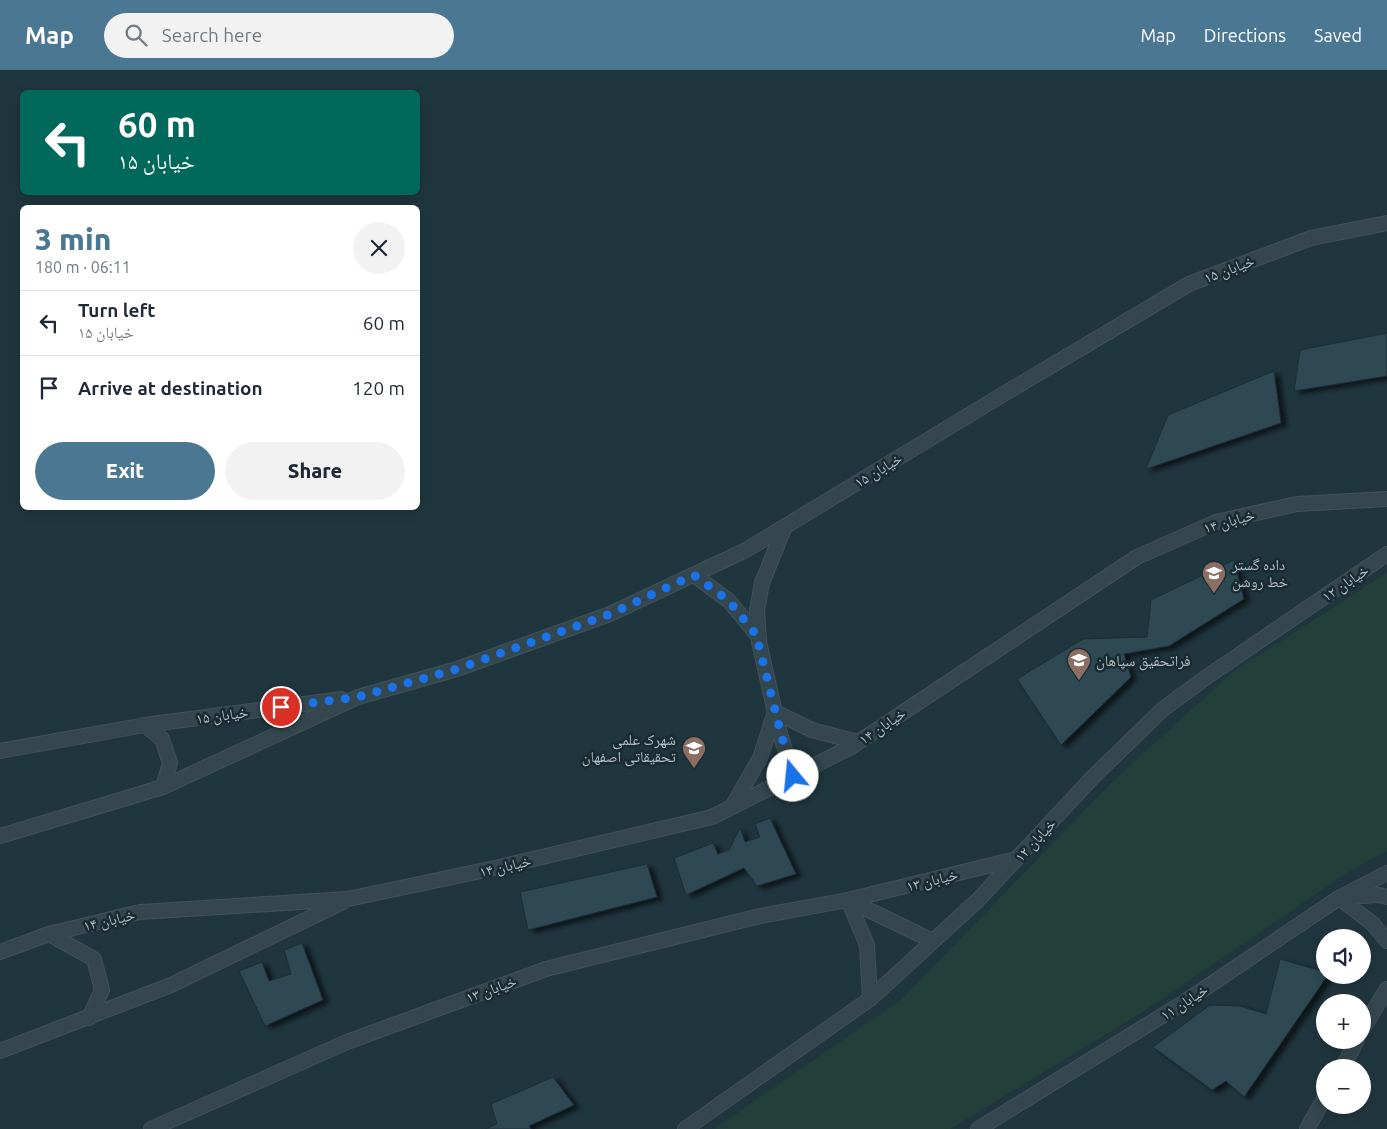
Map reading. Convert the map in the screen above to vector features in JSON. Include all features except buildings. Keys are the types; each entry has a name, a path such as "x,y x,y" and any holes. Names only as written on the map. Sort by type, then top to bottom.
{"lane":[{"name":"خیابان ۱۵","path":"0,751 145,725 358,697 457,669 610,614 746,550 1189,284 1311,238 1387,223"},
{"name":"خیابان ۱۴","path":"0,952 49,934 140,912 348,899 495,868 712,817 858,742 1137,557 1216,522 1297,504 1387,499"},
{"path":"785,526 762,583 758,610 758,642 793,776"},
{"name":"خیابان ۱۲","path":"685,1129 870,999 978,900 1093,777 1163,708 1387,554"},
{"path":"694,575 729,601 758,637"},
{"name":"خیابان ۱۵","path":"0,836 163,787 358,697"},
{"path":"775,712 812,730 858,742"},
{"path":"732,807 760,758 775,712"},
{"path":"145,725 162,739 170,763 163,787"},
{"name":"خیابان ۱۳","path":"151,1129 347,1042 546,968 760,916 848,900 1016,859"},
{"name":"خیابان ۱۱","path":"978,1129 1183,1003 1339,898 1387,873"},
{"path":"1339,898 1379,895 1387,897"},
{"path":"1339,898 1373,924 1387,941"},
{"name":"خیابان ۱۴","path":"0,1051 171,985 348,899"},
{"path":"848,900 933,941"},
{"path":"848,900 867,945 870,999"},
{"name":"خیابان ۱۴","path":"49,934 94,959 102,990 89,1018"},
{"path":"1371,1015 1387,989"},
{"path":"1307,1129 1316,1113"}],"green space":[{"path":"1387,573 1387,851 1345,874 1146,1010 950,1129 714,1129 902,999 1116,778 1233,672"}],"place":[{"name":"داده گستر خط روشن","path":"1214,594"},
{"name":"فراتحقیق سپاهان","path":"1079,681"},
{"name":"شهرک علمی تحقیقاتی اصفهان","path":"694,769"}],"route":[{"path":"281,707 358,697 457,669 610,614 694,575 729,601 758,637 793,776"}]}
